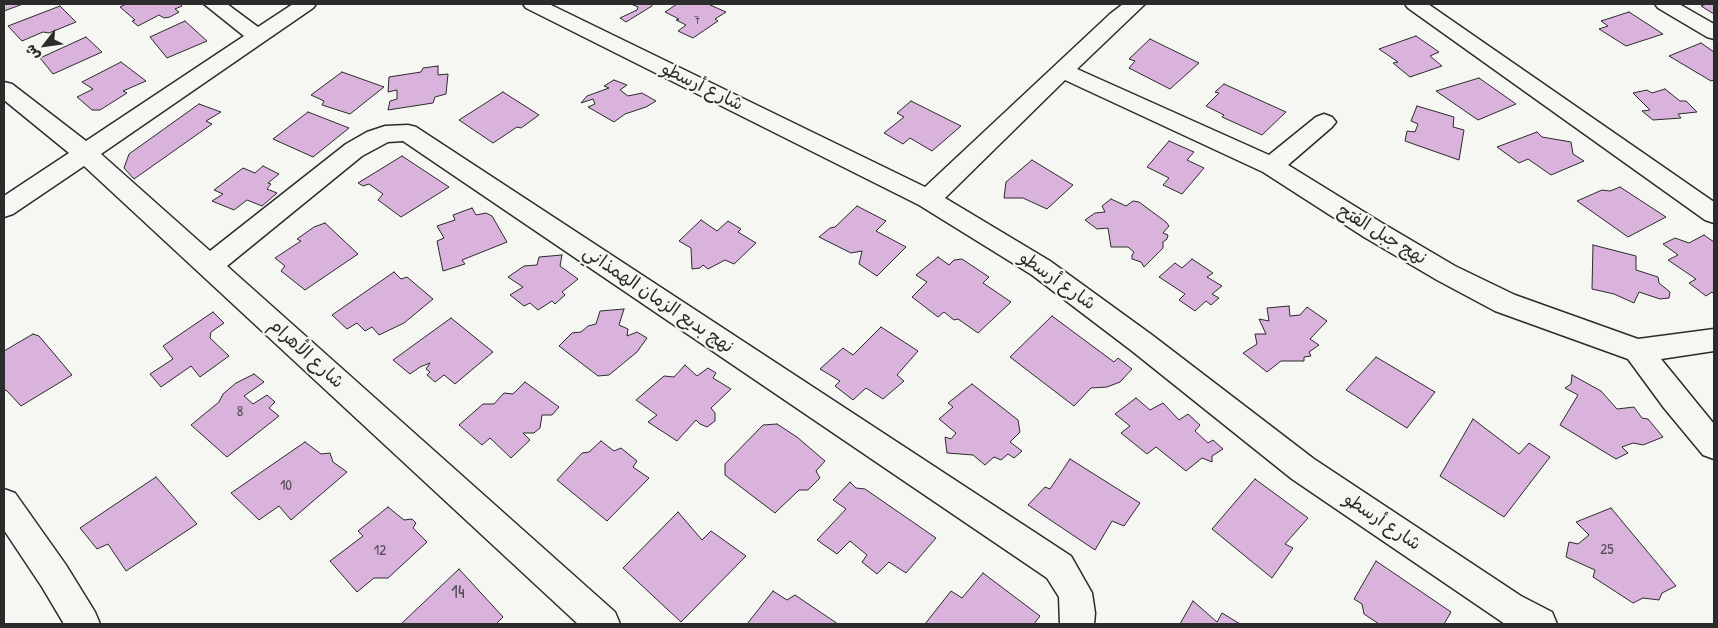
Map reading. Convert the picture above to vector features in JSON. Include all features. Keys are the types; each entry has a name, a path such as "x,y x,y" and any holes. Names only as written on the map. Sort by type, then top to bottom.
{"street":[{"path":"214,4 258,37"},
{"path":"4,208 306,4"},
{"name":"شارع أرسطو","path":"534,4 928,199 1042,268 1142,343 1303,469 1506,616 1540,624"},
{"path":"928,199 1064,71 1116,18 1135,4"},
{"path":"1415,4 1714,214"},
{"path":"1434,4 1714,197"},
{"path":"1664,4 1714,32"},
{"name":"نهج جبل الفتح","path":"1064,71 1272,166 1373,230 1446,273 1505,303 1638,352 1714,340"},
{"name":"شارع الأهرام","path":"4,89 85,153 603,624"},
{"path":"1272,166 1324,122"},
{"name":"نهج بديع الزمان الهمذاني","path":"209,266 354,150 385,134 408,133 1059,568 1075,593 1078,613 1076,624"},
{"path":"1638,352 1674,399 1714,446"},
{"path":"4,502 54,576 83,624"}],"building":[{"path":"4,4 23,4 4,11"},
{"path":"126,4 180,4 182,6 175,9 179,12 170,17 164,18 159,15 138,26 132,21 135,20 120,7"},
{"path":"631,4 652,4 652,6 626,22 620,18 637,10 638,7"},
{"path":"677,4 708,4 726,12 715,19 718,21 693,38 678,31 686,25 665,12"},
{"path":"1714,4 1714,14 1701,6"},
{"path":"60,6 76,22 49,33 43,32 22,41 8,26"},
{"path":"1629,12 1663,34 1626,46 1599,29 1608,26 1601,21"},
{"path":"185,21 207,41 167,58 150,37"},
{"path":"1416,36 1439,52 1430,56 1442,66 1410,77 1393,63 1398,62 1379,49"},
{"path":"86,37 102,52 53,74 40,58"},
{"path":"1150,39 1199,63 1170,89 1129,68 1135,61 1129,59"},
{"path":"1701,43 1714,52 1714,80 1711,81 1669,56"},
{"path":"121,62 146,81 123,91 127,93 100,110 92,110 77,97 93,89 82,82"},
{"path":"438,66 438,75 448,74 446,94 435,97 433,103 388,110 390,101 397,99 397,90 388,92 389,77 421,72 423,68"},
{"path":"342,72 384,87 350,114 322,105 324,101 311,95"},
{"path":"1479,78 1516,104 1478,120 1436,91"},
{"path":"614,80 627,85 620,90 628,96 642,93 656,101 646,107 625,114 614,122 588,107 595,104 593,99 581,103 587,96 609,88 604,86"},
{"path":"1224,84 1286,112 1262,135 1222,117 1224,115 1206,106 1219,93 1215,92"},
{"path":"1665,89 1680,101 1686,101 1697,112 1678,114 1681,118 1653,120 1642,111 1650,110 1633,93 1647,90 1652,93"},
{"path":"503,92 539,115 521,128 517,127 493,143 459,120"},
{"path":"911,101 961,126 932,151 910,138 903,144 884,133 904,117 897,113"},
{"path":"199,104 221,112 206,121 212,124 134,179 124,168 129,154"},
{"path":"1417,106 1454,117 1453,127 1464,130 1459,160 1405,141 1407,131 1415,132 1418,124 1411,121"},
{"path":"308,112 349,128 313,157 273,139"},
{"path":"1537,132 1542,137 1571,142 1573,154 1584,161 1551,175 1528,159 1519,163 1497,147"},
{"path":"1169,141 1194,152 1187,160 1204,168 1182,194 1163,185 1169,178 1147,167"},
{"path":"402,156 449,187 401,217 378,200 383,194 369,184 363,186 358,183"},
{"path":"1032,160 1073,185 1047,209 1023,198 1004,198 1006,182"},
{"path":"263,166 279,174 268,183 271,184 267,189 277,193 262,206 247,200 234,210 212,201 223,194 214,190 243,168 255,173"},
{"path":"1620,187 1666,217 1628,237 1577,201 1602,190 1610,191"},
{"path":"1111,199 1126,206 1133,201 1139,202 1169,226 1163,233 1168,235 1167,239 1163,242 1163,248 1144,267 1141,262 1132,259 1134,252 1128,247 1111,247 1108,228 1097,229 1085,220 1095,213 1105,212 1102,206"},
{"path":"857,206 886,221 876,231 906,247 877,276 859,264 862,251 851,253 819,237 830,228 835,227"},
{"path":"472,208 476,215 486,213 492,216 507,242 462,260 465,264 443,271 437,241 444,238 437,226 455,220 453,215"},
{"path":"701,220 717,231 728,221 741,229 738,232 756,243 734,264 725,260 708,269 703,265 700,268 692,269 691,248 679,241"},
{"path":"325,223 358,254 305,290 281,271 285,266 275,258 301,241 297,239 314,227"},
{"path":"1704,235 1714,242 1714,294 1712,292 1706,296 1689,283 1696,279 1668,260 1678,255 1663,244 1675,238 1689,243"},
{"path":"1593,245 1636,256 1636,270 1658,277 1659,283 1670,292 1669,298 1660,299 1639,292 1634,303 1614,294 1592,289"},
{"path":"562,255 560,266 578,279 562,292 565,295 555,304 552,301 538,310 530,303 524,306 510,295 523,287 508,277 524,266 537,265 539,257"},
{"path":"938,257 949,265 954,260 962,259 989,277 983,283 1011,302 978,333 958,319 954,320 944,312 938,317 912,297 927,282 916,275"},
{"path":"1192,259 1213,273 1207,277 1222,286 1212,294 1219,298 1211,305 1206,301 1195,311 1179,300 1185,294 1159,277 1175,263 1182,268"},
{"path":"394,272 401,279 407,277 433,299 404,323 379,335 372,327 365,331 357,323 347,329 332,315"},
{"path":"1289,306 1290,316 1300,315 1307,307 1327,321 1310,339 1319,345 1309,352 1311,356 1304,357 1304,361 1281,361 1267,372 1243,353 1257,344 1255,334 1266,334 1259,319 1269,321 1267,308"},
{"path":"624,309 619,325 628,329 627,336 637,332 647,338 637,352 609,375 598,376 559,346 572,333 581,332 588,326 596,324 600,311"},
{"path":"213,312 224,323 211,332 210,338 229,356 200,377 191,366 161,387 150,374 173,359 163,346"},
{"path":"1052,316 1114,362 1118,358 1132,369 1120,382 1107,387 1091,388 1074,406 1010,357"},
{"path":"451,318 493,352 455,384 444,375 435,382 427,375 430,372 426,369 430,363 410,374 393,360"},
{"path":"881,327 918,351 897,375 904,381 883,399 866,388 853,400 835,386 840,381 820,369 843,348 853,355"},
{"path":"33,334 39,336 72,375 21,406 6,390 4,391 4,351"},
{"path":"1376,357 1435,392 1407,428 1346,390"},
{"path":"685,365 697,376 708,368 716,373 713,378 731,389 711,408 715,413 715,421 707,427 696,420 677,441 648,422 657,415 636,400 664,376 674,377"},
{"path":"254,374 264,382 244,396 253,404 267,395 275,402 269,408 279,416 227,457 191,425 219,402 223,394 236,383"},
{"path":"1572,375 1601,391 1617,409 1634,407 1642,418 1648,419 1663,437 1643,445 1633,443 1622,447 1628,453 1616,459 1560,425 1578,395 1565,388 1571,384"},
{"path":"525,382 559,407 552,415 542,415 540,428 534,433 523,433 530,440 511,458 490,438 482,445 459,425 483,404 494,404 504,393 513,394"},
{"path":"972,384 1018,420 1020,432 1010,442 1022,451 1014,458 1008,454 1001,460 994,457 985,465 973,455 947,453 945,437 951,439 956,433 939,419 953,407 948,403"},
{"path":"1136,398 1150,410 1163,403 1179,420 1188,414 1200,425 1195,431 1208,443 1213,440 1223,449 1212,456 1212,462 1202,458 1186,471 1156,447 1147,454 1121,433 1130,426 1115,414"},
{"path":"1473,419 1519,454 1529,443 1550,457 1504,517 1440,476"},
{"path":"777,424 797,437 825,461 816,471 820,478 808,490 799,490 775,513 725,475 725,464 763,425"},
{"path":"601,441 614,451 621,448 637,461 633,467 649,478 607,521 557,480 582,453 589,452"},
{"path":"305,442 321,454 330,453 333,462 347,472 291,520 279,506 259,520 231,493"},
{"path":"1070,459 1140,503 1124,526 1112,521 1095,550 1028,505 1045,487 1050,489"},
{"path":"156,477 197,524 126,571 108,544 97,549 80,528"},
{"path":"1255,479 1308,518 1285,544 1293,548 1272,578 1212,529"},
{"path":"850,482 856,488 865,489 936,538 906,573 889,562 877,574 862,562 867,555 850,541 837,554 817,540 846,509 833,500"},
{"path":"388,507 404,520 412,519 416,523 413,528 427,542 388,578 374,578 357,592 330,561 363,536 358,531"},
{"path":"1611,508 1676,586 1662,593 1659,600 1643,598 1633,603 1593,577 1595,570 1566,557 1569,542 1578,544 1589,535 1576,522"},
{"path":"678,512 702,540 711,531 746,556 681,622 623,568"},
{"path":"1376,561 1451,612 1444,624 1379,624 1364,614 1362,604 1354,599"},
{"path":"459,569 503,617 496,624 401,624"},
{"path":"983,573 1040,616 1034,624 925,624 951,591 962,598"},
{"path":"773,591 787,600 795,595 838,624 747,624"},
{"path":"1193,601 1217,622 1222,613 1240,624 1180,624"}]}
